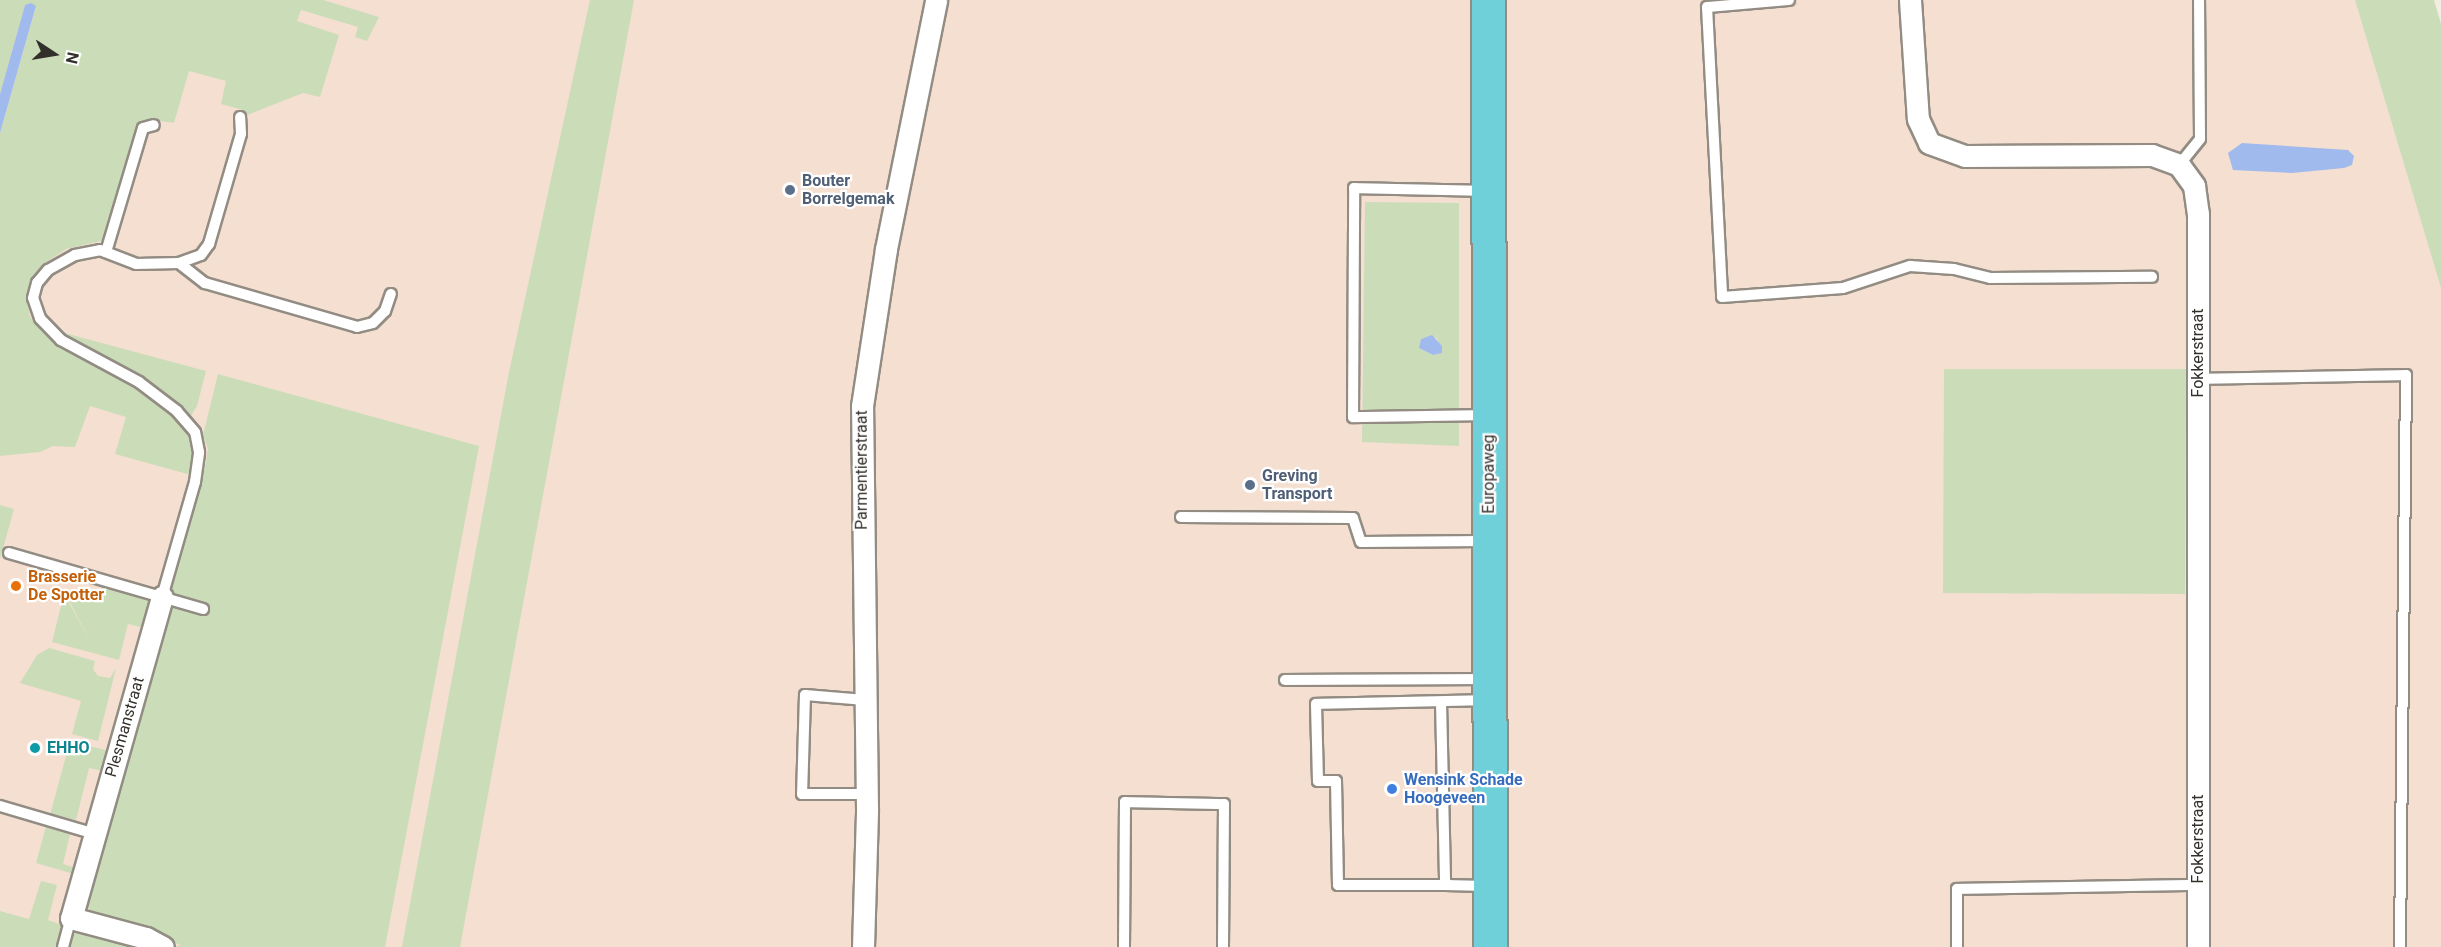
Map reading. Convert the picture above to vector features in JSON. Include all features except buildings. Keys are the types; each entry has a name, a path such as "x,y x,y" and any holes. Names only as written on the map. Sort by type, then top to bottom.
{"main road":[{"name":"Europaweg","path":"1488,0 1490,947"}],"street":[{"name":"Parmentierstraat","path":"863,947 866,794 862,406 886,249 936,0"},
{"path":"1910,0 1918,119 1929,143 1965,156 2152,155 2179,165"},
{"name":"Fokkerstraat","path":"2179,165 2194,186 2198,214 2198,947"},
{"name":"Plesmanstraat","path":"71,918 162,597"},
{"path":"71,918 146,938 163,947"}],"lane":[{"path":"1790,0 1732,2 1707,7 1722,297 1843,288 1910,266 1954,269 1990,278 2152,277"},
{"path":"2179,165 2200,139 2199,0"},
{"path":"162,597 195,482 199,452 195,432 177,411 139,382 61,340 40,318 33,298 38,283 48,270 75,255 106,252 136,264 179,263 201,255 209,244 240,134 240,117"},
{"path":"106,252 143,128 154,125"},
{"path":"1489,191 1354,188 1353,417 1489,415"},
{"path":"179,263 205,284 357,327 373,323 385,311 391,294"},
{"path":"2198,379 2406,375 2400,947"},
{"path":"1181,518 1353,518 1361,542 1489,541"},
{"path":"9,553 203,609"},
{"path":"1285,680 1489,690"},
{"path":"1489,690 1441,702 1316,704 1318,781 1336,781 1338,885 1490,886"},
{"path":"865,700 805,695 802,794 866,794"},
{"path":"1441,702 1445,885"},
{"path":"1124,947 1125,802 1224,804 1223,947"},
{"path":"0,806 95,834"},
{"path":"1957,947 1957,890 2198,885"},
{"path":"63,947 71,918"}],"shaded area":[{"path":"0,0 2355,0 2441,287 2441,947 0,947"}],"green space":[{"path":"0,0 323,0 379,17 367,41 355,37 358,27 301,10 297,21 339,35 320,97 303,93 247,115 243,110 221,104 226,81 189,71 174,123 148,119 140,125 108,233 101,241 66,249 45,263 32,284 27,299 30,317 54,341 145,390 185,425 193,443 191,475 115,454 126,417 90,406 75,447 53,446 40,452 0,456 0,133 36,7 25,5 0,94"},
{"path":"590,0 634,0 460,947 402,947 509,372"},
{"path":"2355,0 2434,0 2441,24 2441,288"},
{"path":"1365,202 1459,203 1459,446 1362,442","holes":["1423,338 1437,338 1442,353 1433,355 1419,348"]},
{"path":"57,331 206,371 197,406 190,417 132,370"},
{"path":"1944,369 2186,369 2185,594 1943,593"},
{"path":"218,374 479,446 385,947 174,947 181,945 92,914 86,904 85,891 205,467 208,449 203,435"},
{"path":"0,505 14,509 0,559"},
{"path":"102,584 152,600 145,628 128,624 119,660 52,642 64,594 89,639 63,589 98,599"},
{"path":"49,648 95,661 93,669 98,676 110,678 116,668 98,741 72,734 81,701 20,683 37,655"},
{"path":"70,741 109,751 103,771 89,768 76,820 50,815"},
{"path":"47,823 71,830 63,864 76,868 74,874 36,863"},
{"path":"41,881 57,885 48,920 62,925 57,947 0,947 0,911 29,919"},
{"path":"77,930 143,947 67,947"}],"water":[{"path":"31,3 36,6 0,133 0,94 25,5"},
{"path":"2242,143 2348,150 2354,156 2352,165 2344,168 2292,173 2233,170 2228,153"},
{"path":"1432,335 1442,346 1442,353 1433,355 1419,348 1421,339"}],"place":[{"name":"Bouter Borrelgemak","path":"790,190"},
{"name":"Greving Transport","path":"1250,485"},
{"name":"Brasserie De Spotter","path":"16,586"},
{"name":"EHHO","path":"35,748"},
{"name":"Wensink Schade Hoogeveen","path":"1392,789"}]}
